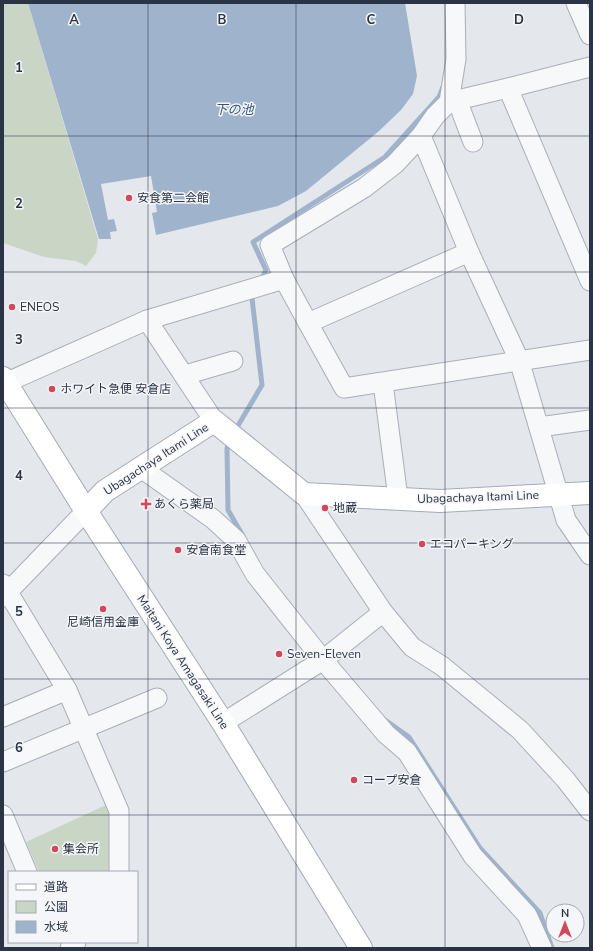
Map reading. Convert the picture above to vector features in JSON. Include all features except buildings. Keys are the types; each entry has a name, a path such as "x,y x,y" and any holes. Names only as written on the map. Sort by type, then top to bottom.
{"main road":[{"name":"Maitani Koya Amagasaki Line","path":"4,381 223,723 356,947"},
{"name":"Ubagachaya Itami Line","path":"86,511 105,491 214,421 304,494 440,501 590,493"}],"street":[{"path":"455,3 456,59 453,101 473,142"},
{"path":"576,3 590,35"},
{"path":"590,67 453,101 435,116 421,136 395,164 364,188 270,245 284,279 344,388 590,350"},
{"path":"508,88 590,281"},
{"path":"421,136 469,252 519,360 566,520 590,555"},
{"path":"308,323 469,252"},
{"path":"4,381 147,320 284,279"},
{"path":"147,320 185,375 214,421"},
{"path":"185,375 233,361"},
{"path":"383,383 398,498"},
{"path":"539,427 590,420"},
{"path":"141,468 213,519 236,540 255,574 323,660 386,734 407,752 473,856 527,915 542,948"},
{"path":"304,494 383,612 412,647 442,666 520,730 565,779 590,811"},
{"path":"86,511 5,591 67,690 119,811 119,871"},
{"path":"223,723 323,660 383,612"},
{"path":"3,717 67,690"},
{"path":"3,762 157,698"},
{"path":"3,815 27,871"}],"green space":[{"path":"3,3 28,3 98,239 96,253 86,266 76,261 44,257 3,243"},
{"path":"108,804 111,815 112,871 39,871 26,842"}],"water":[{"name":"下の池","path":"28,3 405,3 417,76 413,94 401,110 379,131 306,191 278,206 156,235 152,213 157,212 151,176 101,184 108,220 114,219 117,231 110,232 111,239 99,239"}],"waterway":[{"path":"262,278 266,270 253,242 385,157 439,97 443,87"},
{"path":"236,429 262,385 252,298 255,294"},
{"path":"230,441 227,448 228,510 243,536"},
{"path":"385,720 409,737 480,848 540,913 552,948"}],"place":[{"name":"安食第二会館","path":"129,198"},
{"name":"ENEOS","path":"12,307"},
{"name":"ホワイト急便 安倉店","path":"52,389"},
{"name":"あくら薬局","path":"146,504"},
{"name":"地蔵","path":"325,508"},
{"name":"エコパーキング","path":"422,544"},
{"name":"安倉南食堂","path":"178,550"},
{"name":"尼崎信用金庫","path":"103,609"},
{"name":"Seven-Eleven","path":"279,654"},
{"name":"コープ安倉","path":"354,780"},
{"name":"集会所","path":"55,849"}]}
